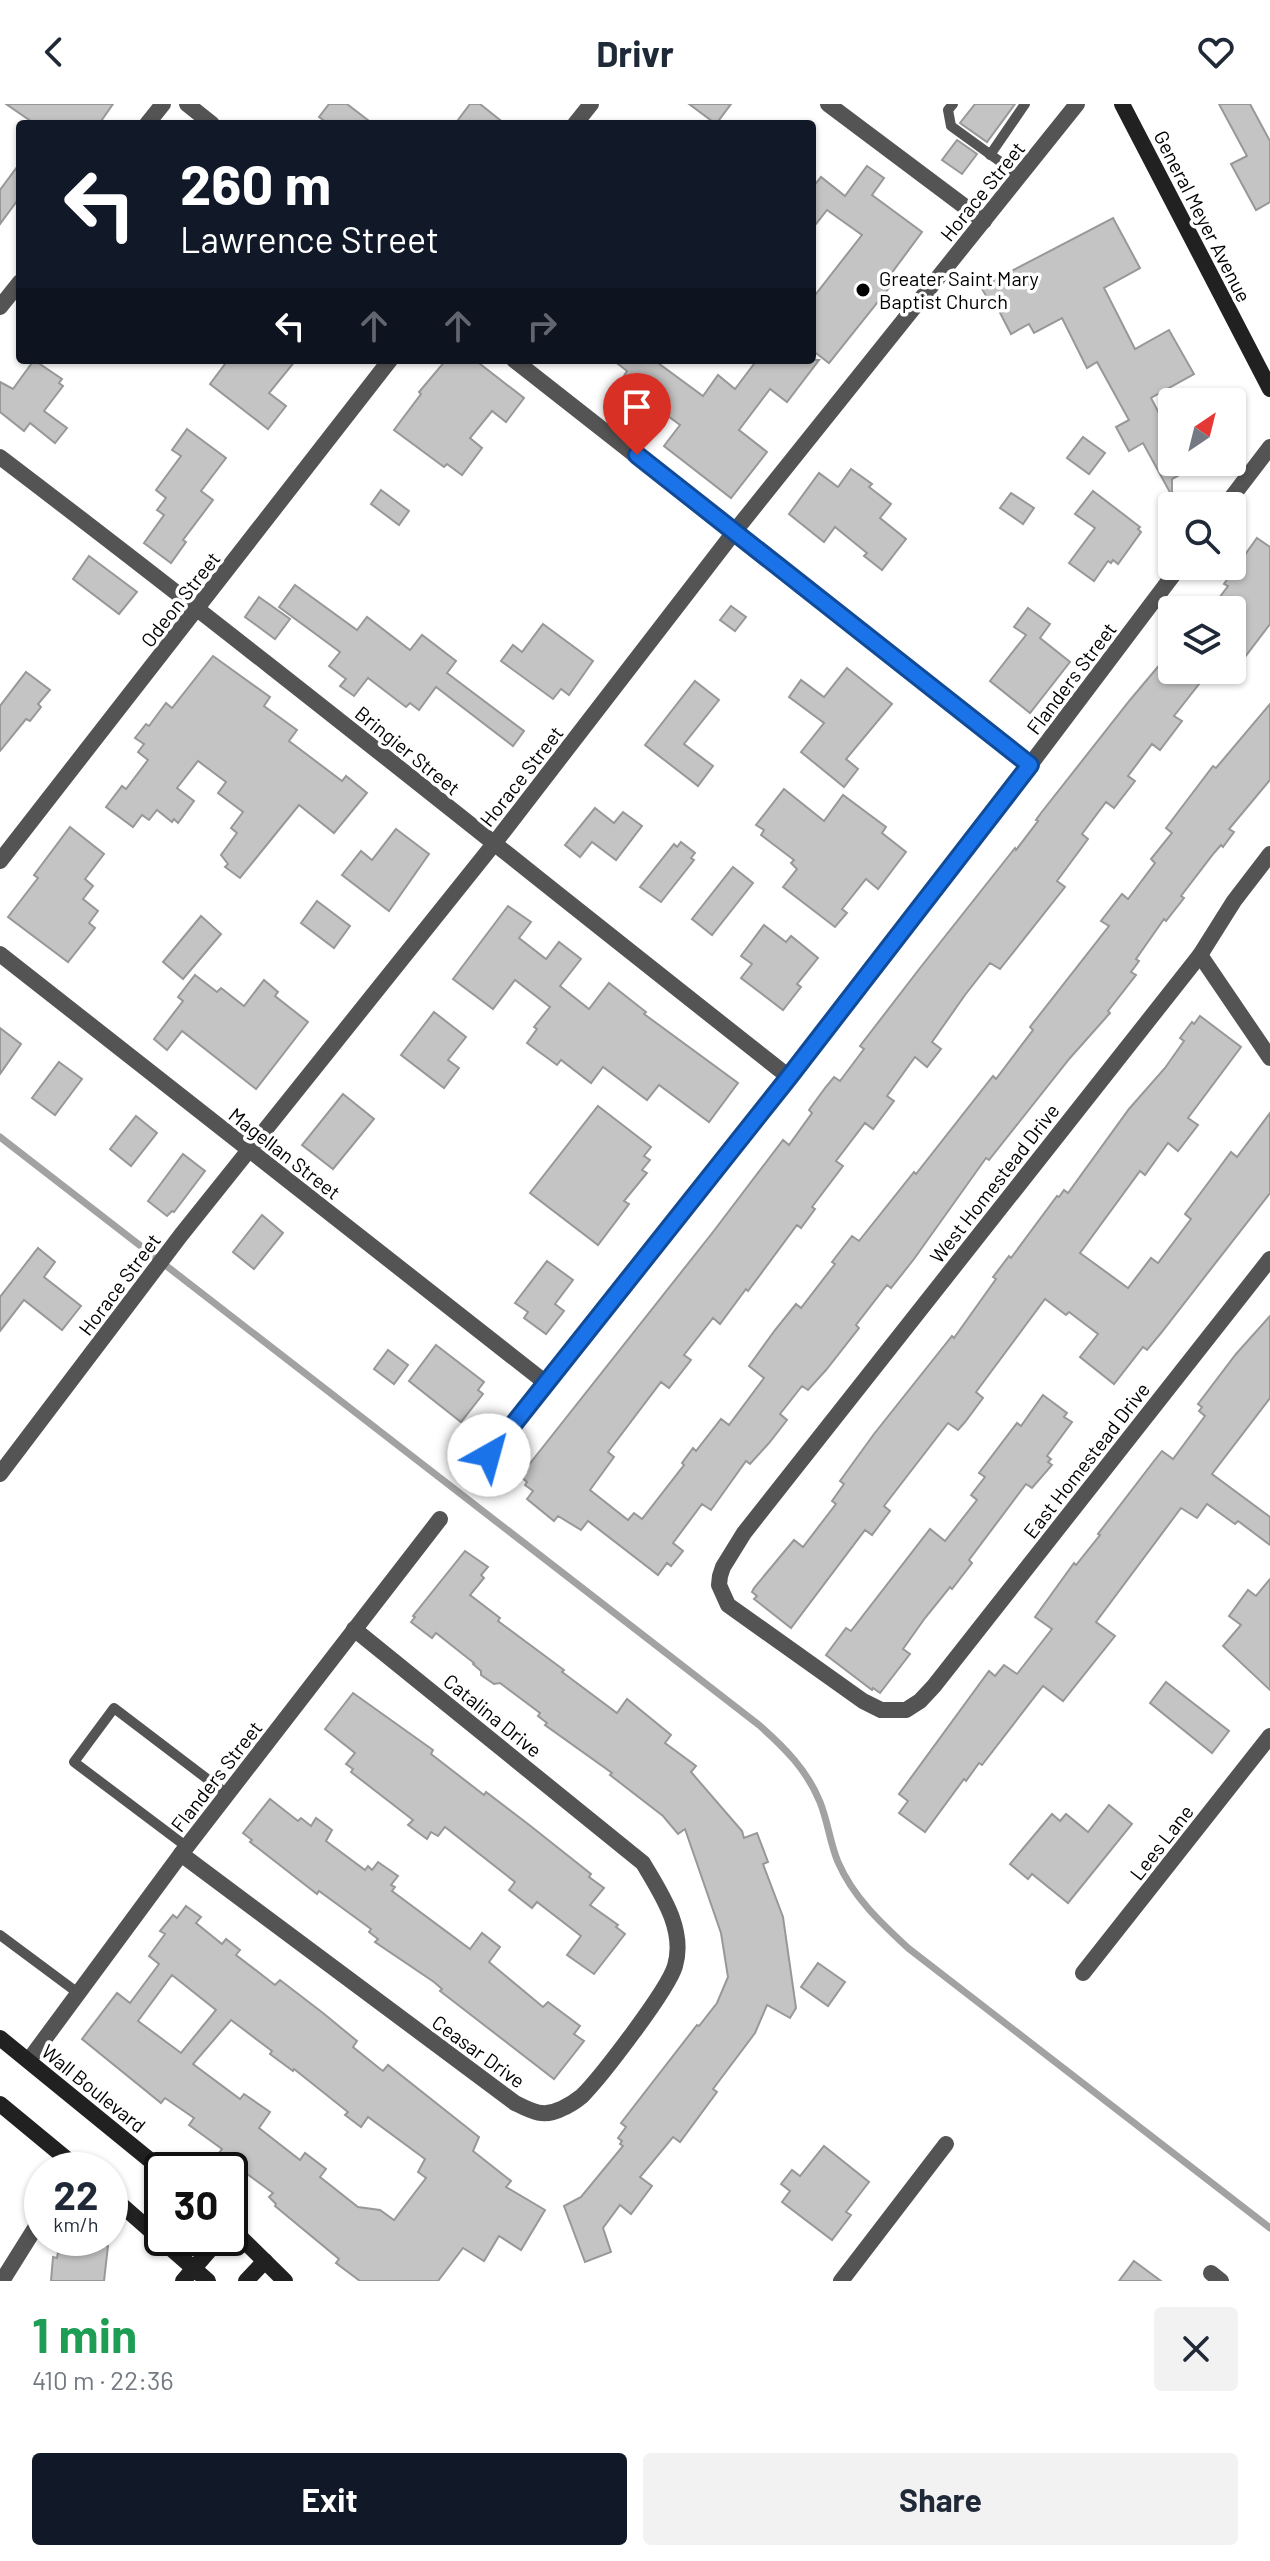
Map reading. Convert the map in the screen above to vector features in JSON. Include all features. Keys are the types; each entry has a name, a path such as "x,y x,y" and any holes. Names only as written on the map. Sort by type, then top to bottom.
{"street":[{"path":"150,120 163,104"},
{"path":"187,104 207,120"},
{"path":"578,120 591,104"},
{"path":"828,104 984,221"},
{"name":"Horace Street","path":"2,1467 248,1150 493,845 735,531 1077,104"},
{"name":"General Meyer Avenue","path":"1122,104 1270,389"},
{"path":"0,307 16,287"},
{"name":"Odeon Street","path":"0,861 387,364"},
{"path":"519,364 1030,765"},
{"path":"1236,492 1270,447"},
{"name":"Bringier Street","path":"0,457 199,608 493,845 789,1077"},
{"name":"Flanders Street","path":"489,1455 789,1077 1169,580"},
{"name":"West Homestead Drive","path":"934,1686 906,1710 881,1710 853,1694 728,1605 719,1585 723,1567 744,1533 1200,955 1234,901 1270,854"},
{"name":"Magellan Street","path":"0,954 546,1383"},
{"path":"1200,955 1270,1058"},
{"name":"East Homestead Drive","path":"934,1686 1270,1259"},
{"name":"Flanders Street","path":"29,2060 184,1850 440,1519"},
{"name":"Catalina Drive","path":"354,1629 607,1832"},
{"name":"Lees Lane","path":"1083,1973 1270,1736"},
{"name":"Ceasar Drive","path":"184,1850 486,2082 537,2114 559,2111 579,2099 596,2081 665,1986 675,1965 677,1944 674,1924 664,1899 643,1863 607,1832"},
{"name":"Wall Boulevard","path":"0,2038 144,2155"},
{"path":"0,2104 58,2152"},
{"path":"841,2281 946,2144"},
{"path":"128,2213 189,2275 208,2281"},
{"path":"248,2244 285,2281"},
{"path":"2,2281 24,2246"},
{"path":"189,2275 205,2256"},
{"path":"246,2281 265,2261"}],"lane":[{"path":"953,104 948,110 951,126 1020,176"},
{"path":"990,155 1025,104"},
{"path":"184,1850 74,1762 114,1708 227,1794"},
{"path":"0,1935 78,1993"}],"building":[{"path":"6,104 113,104 102,120 29,120"},
{"path":"329,104 347,104 368,120 323,120 319,117"},
{"path":"470,104 480,104 500,120 458,120"},
{"path":"689,104 731,104 719,120 711,120"},
{"path":"975,104 1015,104 987,142 960,123"},
{"path":"1219,104 1250,104 1270,141 1270,202 1256,210 1231,164 1247,156"},
{"path":"957,140 977,154 962,174 942,160"},
{"path":"867,166 884,178 872,195 922,232 891,274 896,279 829,363 816,353 816,294 862,235 827,210 816,224 816,183 821,177 845,196"},
{"path":"16,168 16,202 0,224 0,190"},
{"path":"1113,218 1140,268 1104,288 1135,349 1169,330 1194,374 1169,388 1158,388 1158,394 1151,398 1158,411 1158,470 1143,443 1129,451 1116,427 1129,420 1097,362 1087,368 1062,318 1034,333 1029,324 1011,334 994,301 990,303 981,287"},
{"path":"31,364 40,364 62,379 59,383 63,386 44,411 67,428 55,443 30,423 24,431 0,412 0,382 13,389"},
{"path":"225,364 293,364 269,393 286,406 268,429 210,384"},
{"path":"443,364 480,364 524,398 506,422 492,411 470,438 482,448 462,475 447,464 444,467 394,430 421,394 419,392"},
{"path":"618,364 659,364 703,396 718,375 735,389 754,364 816,364 787,402 770,389 739,430 767,452 731,498 664,446 680,425 633,390 637,385 624,376 627,371"},
{"path":"187,429 226,458 201,491 213,500 183,540 186,542 171,563 144,543 164,515 157,510 166,498 156,490 181,456 172,450"},
{"path":"1083,437 1105,453 1089,474 1067,458"},
{"path":"851,469 872,484 869,487 891,504 880,518 906,539 882,570 864,556 867,553 835,527 824,542 789,514 819,473 838,487"},
{"path":"1161,476 1177,476 1172,479 1170,492"},
{"path":"381,490 409,511 399,525 371,504"},
{"path":"1093,491 1140,527 1141,532 1118,564 1108,561 1094,581 1069,563 1095,528 1075,514"},
{"path":"1011,493 1034,508 1023,524 1000,508"},
{"path":"1257,538 1270,547 1270,624 1246,656 1246,596 1220,596 1228,586 1224,584 1227,580 1246,580 1246,553"},
{"path":"89,556 137,592 119,614 73,579"},
{"path":"295,585 357,630 367,617 410,650 422,635 456,661 447,673 524,731 513,746 436,687 419,710 410,703 406,707 368,678 354,696 340,686 346,679 329,666 340,652 279,607"},
{"path":"259,597 290,619 275,639 245,617"},
{"path":"731,606 746,617 735,631 720,620"},
{"path":"1028,608 1050,624 1040,638 1070,662 1030,713 990,681 1026,635 1014,627"},
{"path":"543,624 593,661 569,695 561,689 553,699 501,661 513,645 522,652"},
{"path":"213,656 270,697 264,706 297,730 289,741 342,781 346,776 367,793 334,833 299,805 240,878 225,867 228,864 221,855 237,833 231,828 243,812 218,793 226,782 198,761 177,788 194,801 178,823 157,810 149,820 142,815 133,827 106,807 122,786 126,789 148,760 138,752 144,744 135,738 146,724 149,726 166,703 172,708"},
{"path":"1158,667 1158,684 1199,684 1174,716 1182,721 1160,750 1152,744 1128,776 1135,781 1114,808 1106,802 1082,834 1088,839 1057,881 1065,887 1000,969 990,963 965,995 932,1042 941,1049 927,1067 915,1057 887,1096 894,1101 873,1129 865,1123 836,1161 843,1166 812,1207 815,1209 801,1228 797,1225 720,1324 713,1318 684,1355 691,1360 669,1388 661,1382 608,1452 614,1457 590,1490 628,1520 634,1513 642,1519 684,1465 682,1463 693,1448 696,1451 721,1419 729,1425 764,1378 749,1366 775,1330 796,1304 801,1308 852,1236 859,1241 993,1076 996,1079 1033,1030 1030,1027 1109,926 1101,921 1122,894 1128,899 1155,863 1151,859 1172,833 1166,828 1213,766 1216,768 1270,704 1270,780 1229,829 1234,832 1214,853 1181,896 1184,898 1166,921 1164,919 1136,959 1139,961 1131,972 1136,975 1108,1011 1110,1013 989,1160 986,1158 914,1259 891,1288 887,1285 826,1370 808,1390 802,1386 780,1414 787,1420 769,1443 750,1464 746,1461 711,1510 702,1504 673,1543 683,1551 671,1566 667,1563 658,1575 588,1521 581,1530 558,1516 554,1521 527,1499 533,1491 520,1476 783,1140 789,1145 825,1088 834,1077 840,1081 864,1049 860,1046 1016,850 1041,813"},
{"path":"847,668 892,704 846,759 858,769 844,787 801,752 824,723 789,697 801,680 824,697"},
{"path":"26,672 50,690 38,704 41,707 30,721 26,719 0,751 0,706"},
{"path":"695,681 719,700 684,744 713,766 698,786 645,745"},
{"path":"784,789 824,821 843,795 886,827 882,833 906,852 878,889 866,879 842,909 847,913 835,927 783,887 797,869 791,863 794,860 761,835 764,830 756,825"},
{"path":"595,808 614,823 623,812 642,826 616,860 592,842 580,857 565,845"},
{"path":"70,827 104,854 85,879 93,886 83,899 98,911 89,923 95,928 68,962 8,917 38,878 34,875"},
{"path":"396,829 429,854 389,911 342,875 361,851 372,860"},
{"path":"681,842 695,853 691,858 694,860 661,902 640,887 674,844 677,847"},
{"path":"733,867 753,883 712,935 692,919"},
{"path":"317,901 350,926 334,948 301,923"},
{"path":"508,906 531,922 519,938 546,959 559,942 581,959 560,986 589,1009 609,983 646,1012 644,1014 738,1083 709,1122 659,1085 647,1100 603,1067 591,1083 561,1060 557,1065 527,1043 537,1029 534,1027 550,1007 515,980 493,1009 453,979"},
{"path":"201,916 221,934 183,979 163,962"},
{"path":"764,925 786,942 791,936 818,958 797,984 801,987 783,1010 741,978 752,964 741,956"},
{"path":"195,975 217,992 221,988 244,1006 264,980 278,992 275,996 308,1022 256,1089 182,1031 167,1050 154,1039 183,1001 178,997"},
{"path":"434,1012 466,1037 448,1060 459,1068 444,1088 401,1055"},
{"path":"1200,1016 1241,1047 1188,1118 1198,1125 1178,1151 1168,1143 1145,1175 1140,1171 1080,1253 1128,1288 1151,1258 1158,1263 1191,1219 1185,1214 1231,1152 1237,1157 1270,1113 1270,1193 1161,1333 1147,1350 1143,1347 1114,1384 1080,1357 1098,1334 1045,1299 976,1392 983,1398 965,1422 958,1430 948,1423 884,1506 890,1511 872,1535 865,1530 791,1628 754,1599 757,1596 752,1592 754,1588 794,1540 803,1547 836,1504 832,1501 844,1484 840,1481 874,1434 952,1336 954,1338 996,1279 993,1277 1057,1196 1064,1190 1068,1193 1129,1109 1165,1068 1184,1041 1180,1038"},
{"path":"0,1028 21,1044 0,1074"},
{"path":"59,1062 82,1079 55,1115 32,1098"},
{"path":"343,1094 374,1119 333,1169 302,1145"},
{"path":"598,1106 651,1147 644,1156 650,1160 642,1170 647,1173 624,1201 629,1204 598,1245 530,1193"},
{"path":"136,1116 157,1133 131,1166 110,1149"},
{"path":"183,1154 205,1171 174,1212 167,1216 148,1201"},
{"path":"262,1215 283,1233 254,1269 233,1252"},
{"path":"38,1248 55,1262 44,1277 81,1306 62,1330 24,1300 0,1331 0,1297"},
{"path":"547,1261 573,1280 555,1304 564,1311 546,1334 524,1318 528,1312 515,1303"},
{"path":"1270,1316 1270,1398 1212,1474 1270,1517 1270,1545 1238,1521 1235,1524 1207,1504 1197,1518 1181,1508 1096,1622 1115,1636 1063,1701 1043,1686 982,1765 979,1763 966,1781 964,1779 925,1832 899,1813 908,1801 899,1794 989,1671 995,1676 1004,1665 1017,1674 1052,1629 1035,1617 1162,1451 1173,1459 1205,1416 1199,1411 1202,1407 1198,1404"},
{"path":"436,1345 484,1382 478,1390 483,1394 461,1422 409,1381"},
{"path":"388,1350 408,1365 394,1384 374,1369"},
{"path":"1043,1395 1067,1413 1064,1417 1072,1422 1047,1456 1052,1465 1032,1488 1026,1484 969,1560 972,1563 903,1649 910,1654 880,1693 872,1690 826,1655 846,1628 851,1631 930,1529 945,1541 977,1500 971,1495 985,1477 979,1473 1017,1423 1021,1426"},
{"path":"465,1551 488,1567 481,1575 484,1578 470,1595 500,1618 498,1621 617,1713 627,1699 671,1735 665,1743 696,1766 691,1772 742,1831 744,1838 757,1833 768,1862 763,1864 783,1917 796,2008 790,2018 767,2005 755,2033 713,2089 717,2092 680,2142 673,2137 640,2177 652,2186 631,2214 620,2205 603,2228 611,2252 585,2262 564,2206 581,2197 623,2146 618,2138 626,2127 621,2123 717,2003 728,1977 721,1933 685,1829 678,1834 663,1816 610,1775 612,1773 545,1725 547,1723 538,1716 540,1713 500,1683 494,1684 481,1675 474,1663 436,1633 432,1638 411,1622"},
{"path":"1270,1579 1270,1690 1223,1646 1241,1625 1229,1616 1248,1590 1256,1596"},
{"path":"1166,1682 1229,1731 1212,1753 1150,1703"},
{"path":"353,1693 433,1750 431,1754 528,1824 604,1888 590,1905 618,1925 616,1927 625,1934 594,1974 567,1955 581,1936 537,1902 532,1908 509,1890 515,1882 445,1827 438,1836 431,1832 427,1839 408,1825 413,1820 351,1772 353,1769 346,1764 355,1753 325,1729"},
{"path":"270,1799 298,1821 301,1818 311,1826 316,1818 332,1830 326,1841 365,1870 368,1866 372,1870 378,1862 398,1876 391,1885 395,1887 392,1891 470,1949 482,1933 500,1947 489,1962 543,2007 548,2002 580,2026 574,2034 584,2041 554,2079 440,1991 442,1989 434,1982 375,1942 378,1939 369,1932 371,1929 319,1891 317,1894 250,1842 252,1840 243,1833"},
{"path":"1109,1805 1132,1824 1068,1903 1032,1874 1028,1879 1010,1864 1052,1814 1060,1821 1066,1814 1088,1832"},
{"path":"186,1906 201,1917 196,1923 222,1944 226,1939 240,1950 236,1955 275,1985 280,1980 323,2013 357,2041 353,2047 379,2068 383,2071 388,2065 479,2137 473,2151 511,2181 506,2187 545,2210 521,2250 499,2236 484,2261 463,2248 438,2281 360,2281 336,2263 339,2259 275,2206 269,2197 273,2193 248,2174 248,2152 220,2152 222,2149 189,2125 194,2118 165,2098 161,2103 82,2039 117,1993 130,2003 159,1964 149,1956 165,1934 160,1931 173,1915 177,1918","holes":["172,1975 216,2010 181,2053 138,2021","231,2020 272,2051 270,2054 348,2112 345,2115 361,2127 368,2117 425,2159 418,2172 426,2178 394,2220 380,2210 358,2207 320,2177 326,2169 305,2153 300,2160 259,2128 270,2112 244,2094 240,2099 193,2064"]},
{"path":"818,1963 845,1982 828,2006 801,1987"},
{"path":"824,2146 869,2182 846,2212 851,2215 832,2240 782,2202 790,2191 781,2184 792,2170 800,2176"},
{"path":"107,2256 104,2281 51,2281 53,2257"},
{"path":"1134,2261 1161,2281 1119,2281"}],"waterway":[{"path":"0,1137 759,1725 786,1751 809,1780 820,1802 844,1875 868,1909 888,1929 908,1948 1270,2228"}],"place":[{"name":"Greater Saint Mary Baptist Church","path":"863,290"}],"route":[{"path":"489,1455 789,1077 1030,765 637,455"}]}
